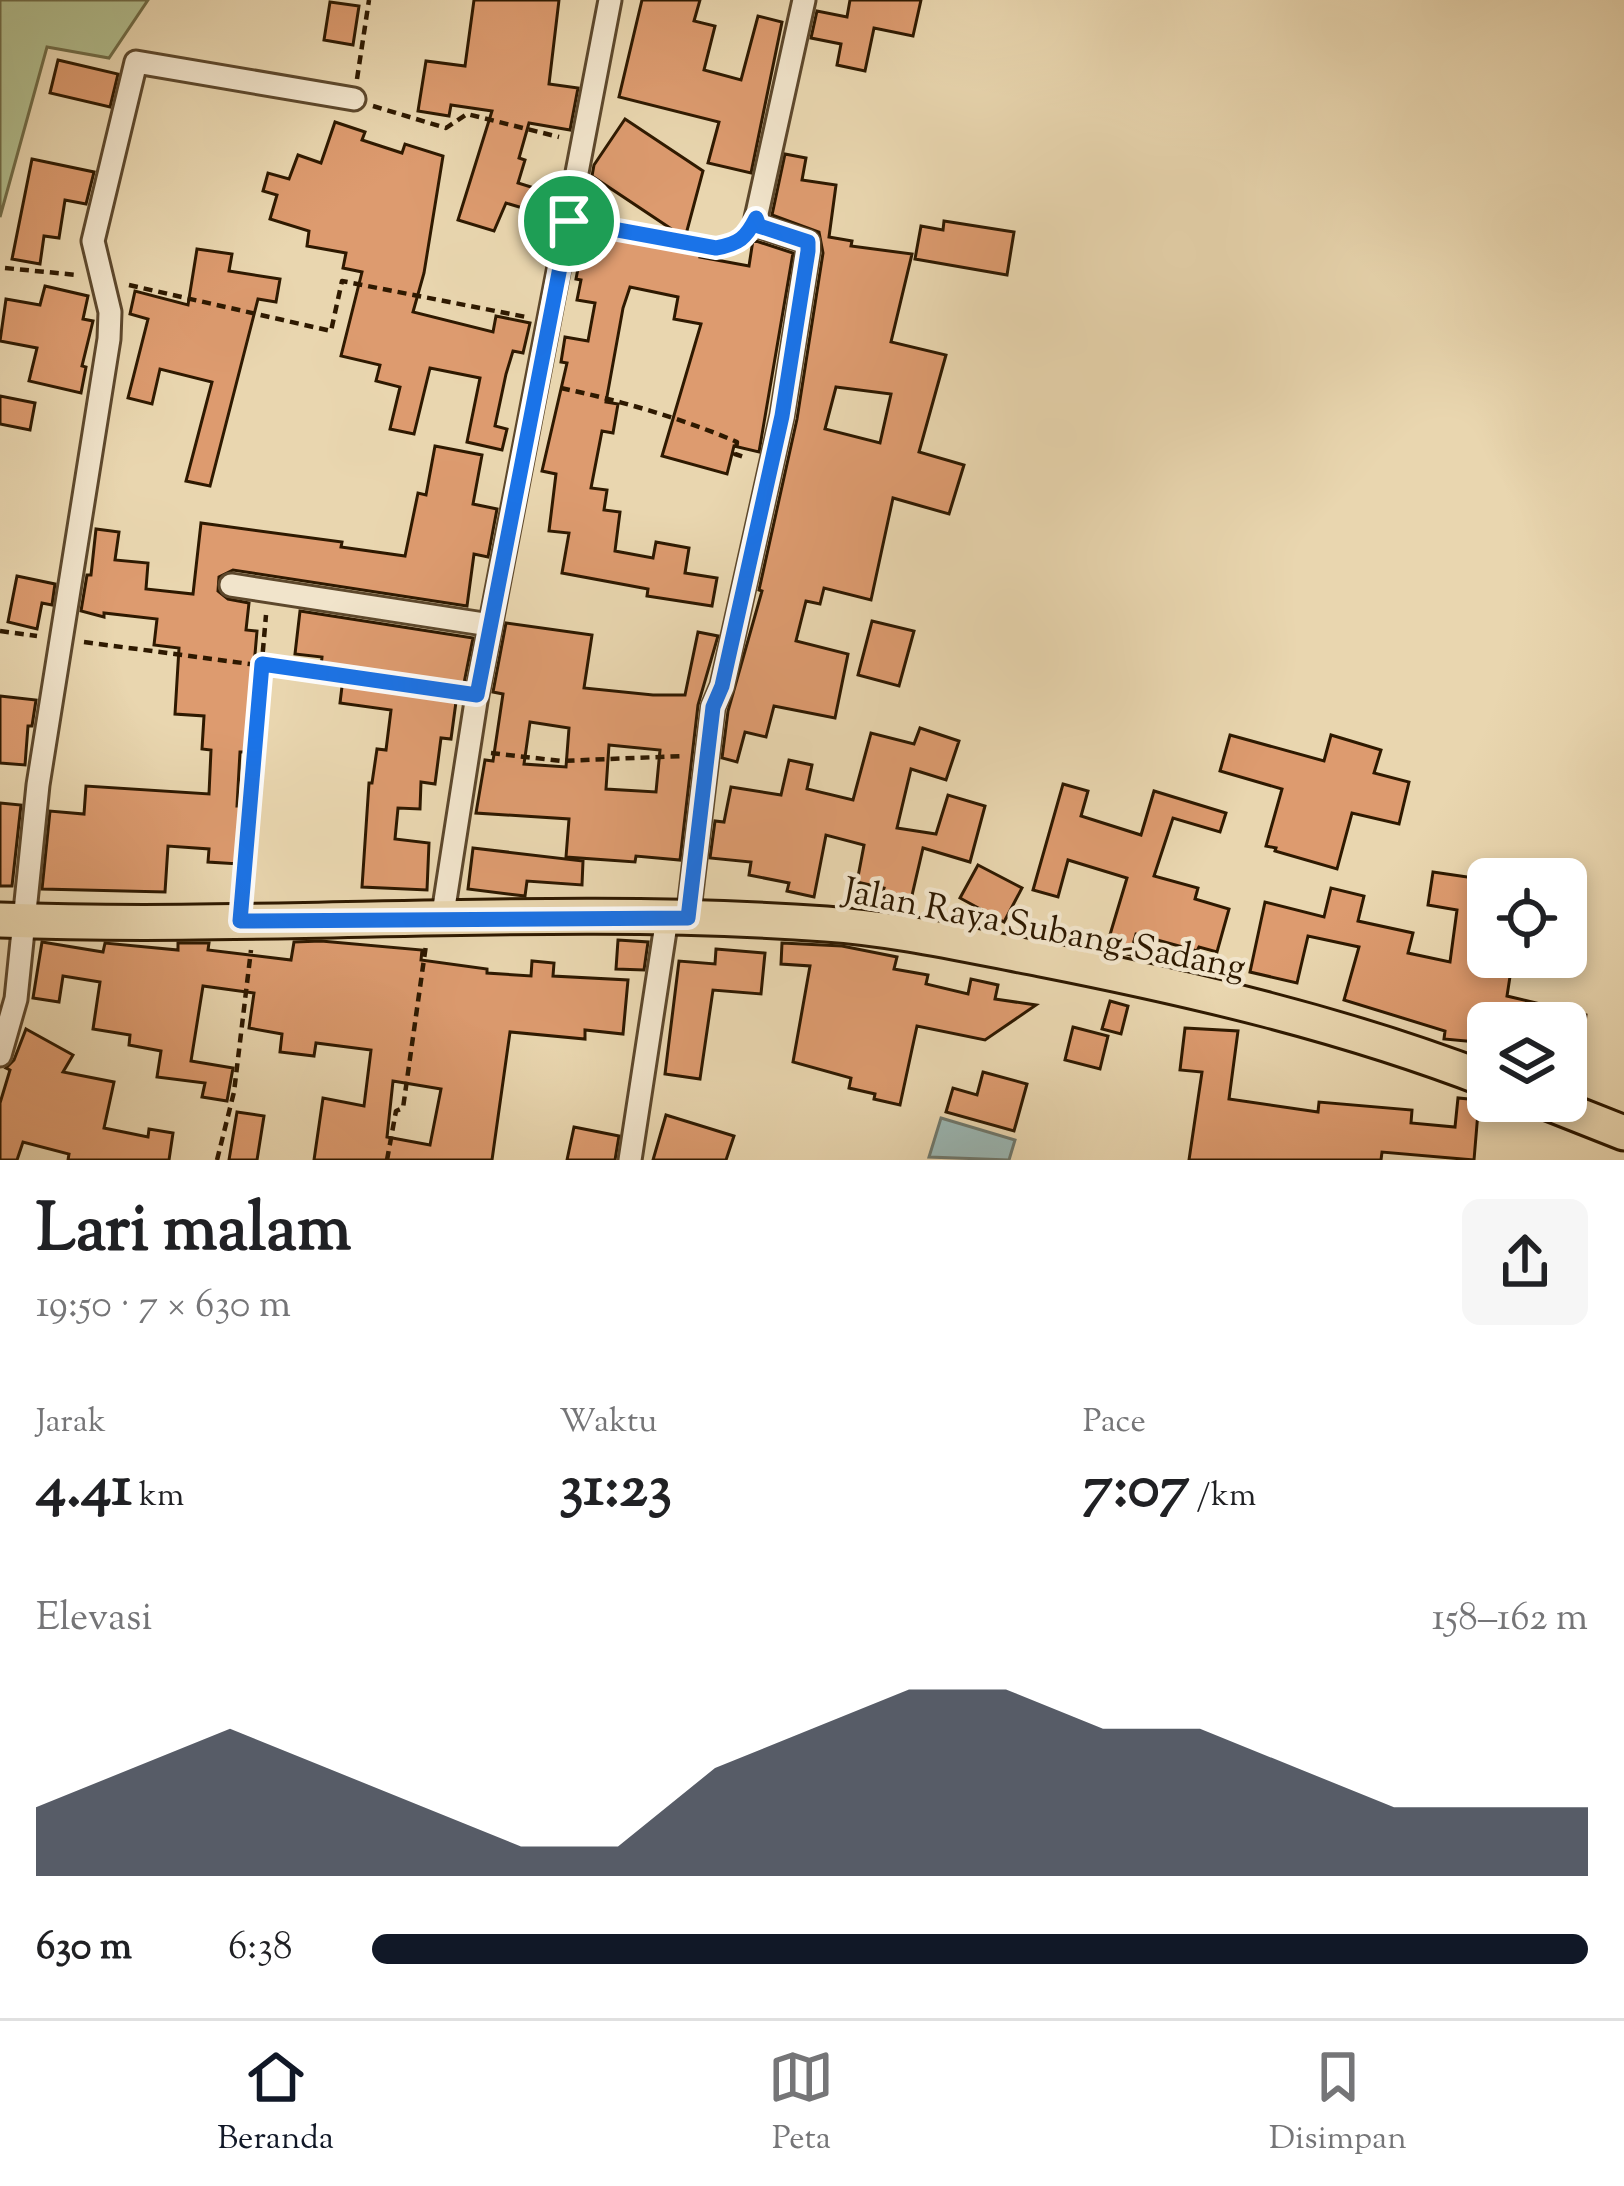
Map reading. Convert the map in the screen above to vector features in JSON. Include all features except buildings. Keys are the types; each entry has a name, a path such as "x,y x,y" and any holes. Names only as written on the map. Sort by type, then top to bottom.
{"main road":[{"name":"Jalan Raya Subang-Sadang","path":"12,921 678,918 830,924 938,939 1227,998 1467,1073"},
{"path":"1587,1118 1624,1133"}],"street":[{"path":"436,920 610,0"},
{"path":"630,1160 678,918 713,707 722,686 789,376 808,242 759,226 756,218 804,0"},
{"path":"0,1055 16,999 12,921 109,339 110,312 92,241 136,62 354,99"},
{"path":"231,585 490,625"}],"path":[{"path":"369,0 354,99 446,128 467,114 582,144"},
{"path":"569,221 716,248 736,245 756,218"},
{"path":"5,268 100,278 331,331 342,281 550,322"},
{"path":"538,384 616,400 716,432 737,442 735,454 770,466"},
{"path":"218,1160 234,1092 268,592"},
{"path":"0,631 477,695"},
{"path":"468,749 561,760 652,754 705,758"},
{"path":"387,1160 396,1111 404,1108 436,920"}],"green space":[{"path":"0,0 148,0 109,58 47,47 0,217"}],"water":[{"path":"941,1118 1015,1140 1009,1160 929,1157"}],"route":[{"path":"756,218 759,226 808,242 782,416 722,686 713,707 688,918 240,921 262,664 477,695 569,221 716,248 736,245 756,218"}]}
